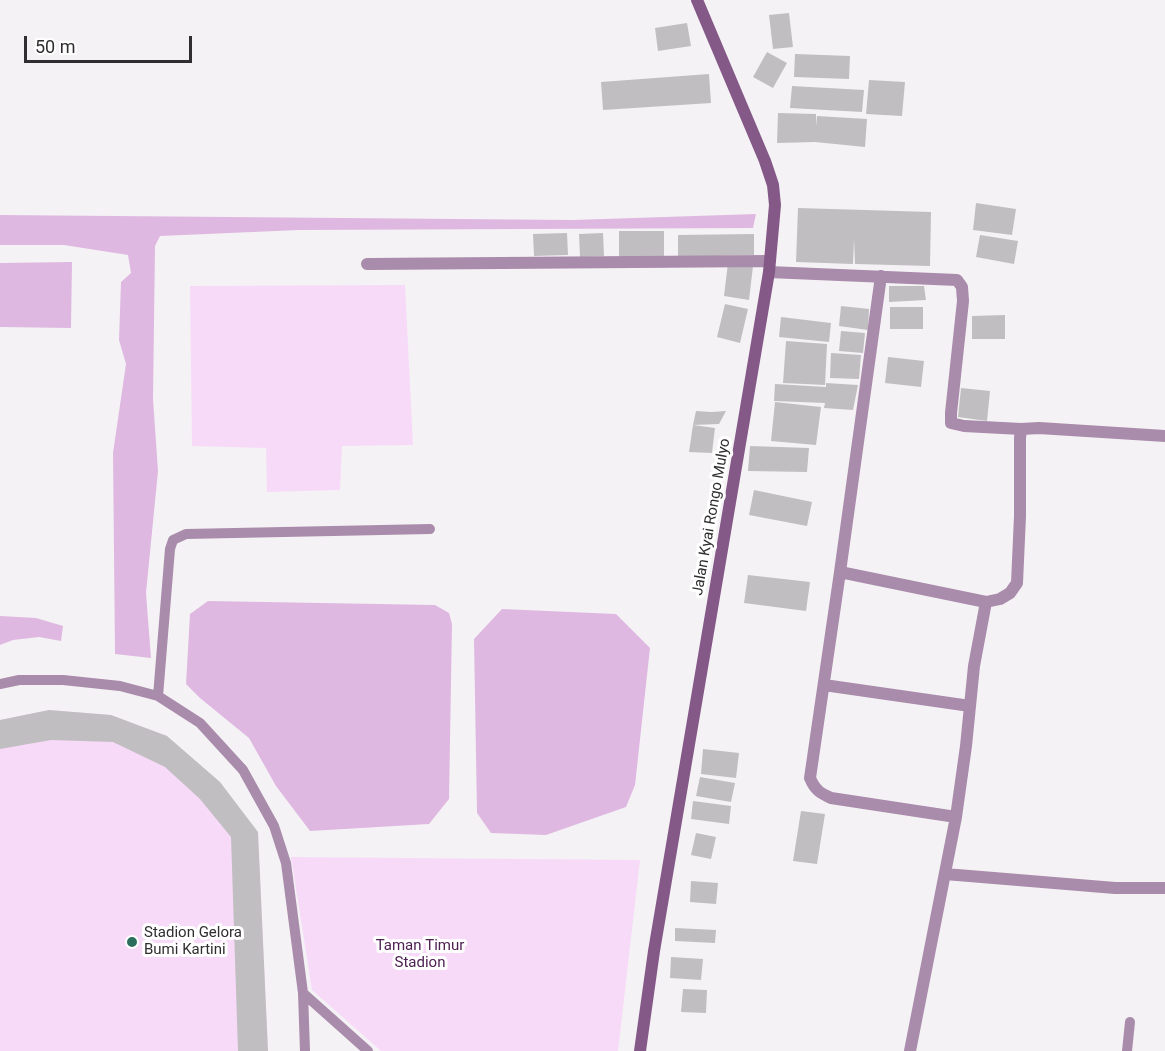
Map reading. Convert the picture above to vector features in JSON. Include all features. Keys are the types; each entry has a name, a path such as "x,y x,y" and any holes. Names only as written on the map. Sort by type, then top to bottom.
{"street":[{"name":"Jalan Kyai Rongo Mulyo","path":"640,1051 654,951 769,267 775,205 773,185 765,161 697,0"},
{"path":"367,264 769,267 957,280 962,287 963,301 951,423 964,426 1165,436"},
{"path":"881,276 810,778 814,788 831,798 956,817"},
{"path":"840,572 986,602 1000,599 1010,593 1017,583 1021,429"},
{"path":"910,1051 956,817 974,666 986,602"},
{"path":"824,685 970,706"},
{"path":"945,874 1115,888 1165,888"}],"lane":[{"path":"158,696 170,549 173,540 186,534 430,529"},
{"path":"0,684 19,680 63,680 120,686 158,696 200,723 243,770 274,826 286,863 303,993 304,1051"},
{"path":"303,993 368,1051"},
{"path":"1127,1051 1130,1022"}],"green space":[{"path":"405,285 413,445 342,446 340,490 267,492 266,448 192,446 190,286"},
{"name":"Stadion Gelora Bumi Kartini","path":"49,710 111,715 167,736 258,832 268,1051 0,1051 0,720"},
{"name":"Taman Timur Stadion","path":"291,857 640,860 618,1051 381,1051 312,990"}],"shaded area":[{"path":"756,214 753,228 299,230 160,236 155,246 153,399 158,471 146,593 151,658 115,654 113,453 126,364 119,340 121,282 131,273 128,255 64,245 0,245 0,215 573,220"},
{"path":"72,262 71,328 0,327 0,263"},
{"path":"208,601 435,605 449,613 452,624 449,799 429,824 310,831 276,786 249,738 186,684 190,614"},
{"path":"502,609 616,614 650,648 635,785 626,807 546,835 491,833 477,813 474,639"},
{"path":"0,616 36,618 63,626 61,641 39,637 13,640 0,645"}],"building":[{"path":"789,13 793,47 773,49 769,15"},
{"path":"687,23 691,46 658,51 655,28"},
{"path":"767,52 787,63 773,88 753,77"},
{"path":"795,54 850,56 849,79 794,77"},
{"path":"709,74 711,103 603,110 601,82"},
{"path":"869,80 905,82 902,116 866,114"},
{"path":"792,86 864,90 862,112 790,108"},
{"path":"778,113 816,114 816,126 817,116 867,119 865,147 815,142 777,143"},
{"path":"976,203 1016,209 1012,235 973,230"},
{"path":"798,208 931,212 930,266 855,264 854,239 853,264 796,262"},
{"path":"619,231 664,231 664,259 619,259"},
{"path":"567,233 568,255 534,256 533,234"},
{"path":"603,233 604,256 580,257 579,234"},
{"path":"754,234 754,255 678,257 678,235"},
{"path":"980,235 1018,241 1014,264 976,257"},
{"path":"728,263 753,266 749,300 724,296"},
{"path":"889,286 924,286 926,300 889,302"},
{"path":"725,304 748,309 740,343 717,337"},
{"path":"841,306 869,309 868,330 839,326"},
{"path":"890,307 923,307 923,329 890,329"},
{"path":"1005,315 1005,339 972,339 972,316"},
{"path":"781,317 831,323 829,342 779,337"},
{"path":"841,331 865,333 863,353 839,351"},
{"path":"786,341 827,344 825,385 783,383"},
{"path":"831,353 861,355 859,379 830,378"},
{"path":"888,357 924,361 921,387 885,383"},
{"path":"826,383 858,385 853,410 824,408 825,403 774,401 775,384 826,387"},
{"path":"961,388 990,391 987,421 958,417"},
{"path":"775,402 821,407 816,445 771,441"},
{"path":"696,411 726,411 719,424 693,425"},
{"path":"693,425 715,428 712,453 689,452"},
{"path":"750,446 809,448 807,472 748,471"},
{"path":"754,490 812,502 807,526 749,515"},
{"path":"748,575 810,582 806,611 744,603"},
{"path":"49,710 111,715 167,736 220,782 258,832 268,1051 238,1051 231,837 200,799 165,767 113,742 51,740 0,749 0,720"},
{"path":"703,749 739,753 736,778 701,774"},
{"path":"700,777 735,783 731,802 696,796"},
{"path":"693,801 731,806 729,824 691,819"},
{"path":"801,811 825,814 817,864 793,861"},
{"path":"696,833 716,837 711,859 691,855"},
{"path":"691,881 718,883 716,904 690,902"},
{"path":"675,928 716,930 715,943 675,941"},
{"path":"671,957 703,959 701,980 670,978"},
{"path":"683,989 707,990 706,1013 681,1012"}],"place":[{"name":"Stadion Gelora Bumi Kartini","path":"132,942"}]}
